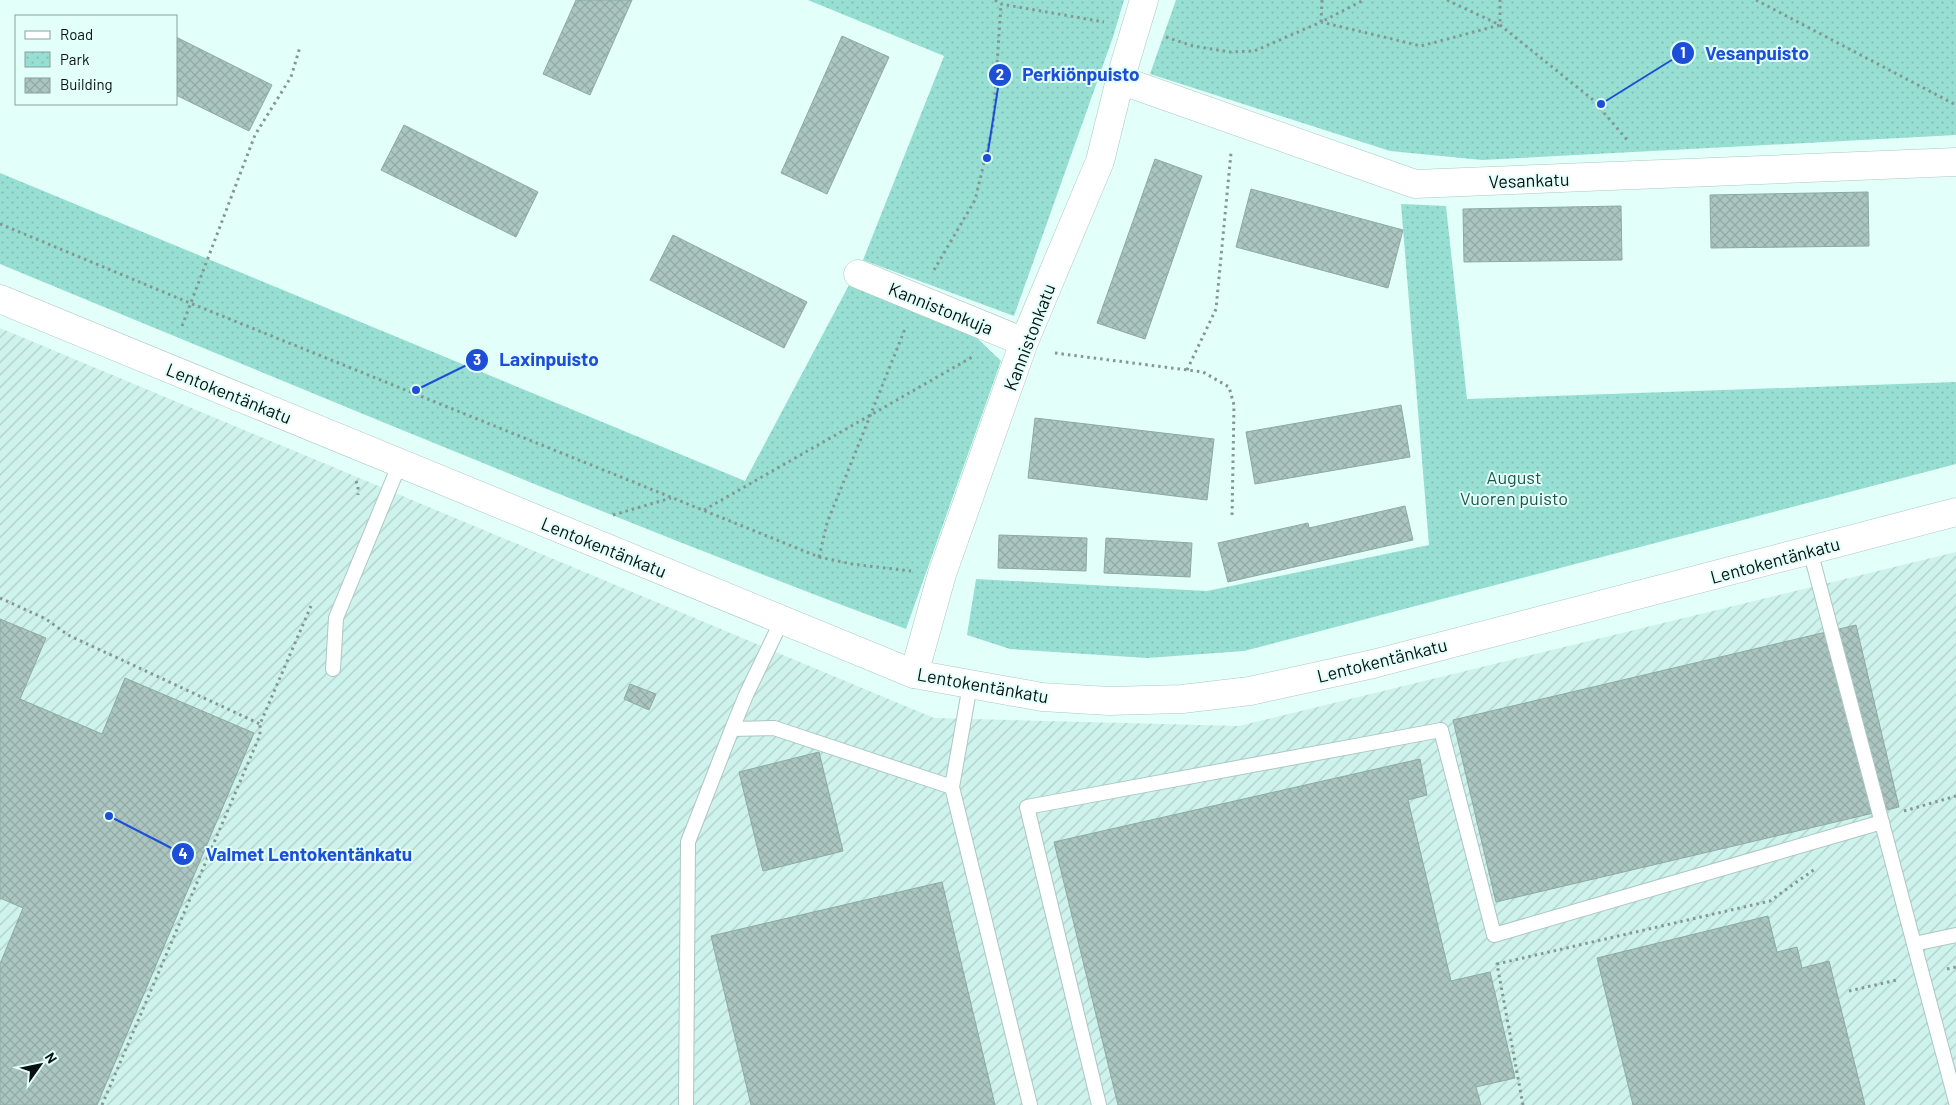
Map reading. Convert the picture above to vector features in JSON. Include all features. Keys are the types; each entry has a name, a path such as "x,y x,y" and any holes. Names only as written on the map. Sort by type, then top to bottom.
{"street":[{"name":"Kannistonkatu","path":"914,674 942,574 1016,341 1100,161 1120,80 1144,0"},
{"name":"Vesankatu","path":"1120,80 1415,184 1956,162"},
{"name":"Kannistonkuja","path":"858,274 1016,341"},
{"name":"Lentokentänkatu","path":"0,299 914,674 1042,697 1110,701 1182,699 1250,691 1373,664 1956,512"}],"lane":[{"path":"332,669 336,618 400,463"},
{"path":"1810,550 1956,1102"},
{"path":"686,1105 688,842 746,695 782,620"},
{"path":"970,684 952,787 1030,1105"},
{"path":"732,729 774,728 952,787"},
{"path":"1098,1105 1026,807 1441,730 1494,935 1882,822"},
{"path":"1914,944 1956,935"}],"path":[{"path":"995,0 1001,4 1136,28 1193,46 1230,52 1254,51 1321,22 1364,0"},
{"path":"1321,22 1322,0"},
{"path":"1447,0 1500,25 1592,100 1658,174"},
{"path":"1500,0 1500,25"},
{"path":"1756,0 1956,105"},
{"path":"1321,22 1421,46 1500,25"},
{"path":"182,326 255,135 291,77 300,47"},
{"path":"1186,370 1216,309 1234,121"},
{"path":"0,224 190,303 819,557 852,564 942,574"},
{"path":"703,510 976,355 1016,341 1203,372 1229,386 1234,405 1232,519"},
{"path":"352,474 358,486 357,499"},
{"path":"605,517 672,498"},
{"path":"0,598 46,618 68,635 260,724"},
{"path":"102,1105 260,735 260,724 314,600"},
{"path":"1522,1105 1497,964 1770,901"}],"shaded area":[{"path":"0,328 934,718 1239,726 1956,552 1956,1105 0,1105"}],"green space":[{"path":"808,0 1124,0 1113,37 1014,316 863,260 944,56"},
{"path":"1176,0 1956,0 1956,135 1482,160 1390,151 1150,74"},
{"path":"0,173 745,481 849,285 976,337 1001,361 906,629 565,496 0,264"},
{"name":"August Vuoren puisto","path":"1401,204 1446,206 1467,399 1956,382 1956,464 1244,651 1147,658 1010,649 967,635 976,579 1207,591 1429,545"}],"building":[{"path":"576,0 632,0 590,95 543,74"},
{"path":"842,36 889,57 827,194 781,173"},
{"path":"178,38 272,85 249,131 178,96"},
{"path":"404,125 538,192 516,237 381,170"},
{"path":"1155,159 1202,176 1145,339 1097,323"},
{"path":"1251,189 1403,230 1388,288 1236,247"},
{"path":"1868,192 1869,246 1711,248 1710,195"},
{"path":"1621,206 1622,260 1464,262 1463,209"},
{"path":"673,235 807,302 784,348 650,280"},
{"path":"1401,405 1410,457 1255,484 1246,432"},
{"path":"1035,418 1214,439 1207,500 1028,478"},
{"path":"1405,506 1413,540 1228,582 1218,543 1308,523 1309,528"},
{"path":"999,535 1087,538 1086,571 998,568"},
{"path":"1106,538 1192,543 1190,577 1104,573"},
{"path":"0,619 46,638 20,699 102,734 125,678 254,733 97,1105 0,1105 0,964 23,908 0,898"},
{"path":"1856,625 1899,807 1496,902 1453,720"},
{"path":"630,684 656,694 649,710 624,699"},
{"path":"819,752 843,851 763,871 739,772"},
{"path":"1420,759 1427,795 1408,800 1451,981 1490,972 1515,1078 1476,1087 1481,1105 1118,1105 1054,842"},
{"path":"942,882 995,1105 751,1105 711,936"},
{"path":"1768,916 1777,952 1797,947 1802,968 1829,961 1865,1105 1633,1105 1597,958"}],"place":[{"name":"Vesanpuisto","path":"1601,104"},
{"name":"Perkiönpuisto","path":"987,158"},
{"name":"Laxinpuisto","path":"416,390"},
{"name":"Valmet Lentokentänkatu","path":"109,816"}]}
